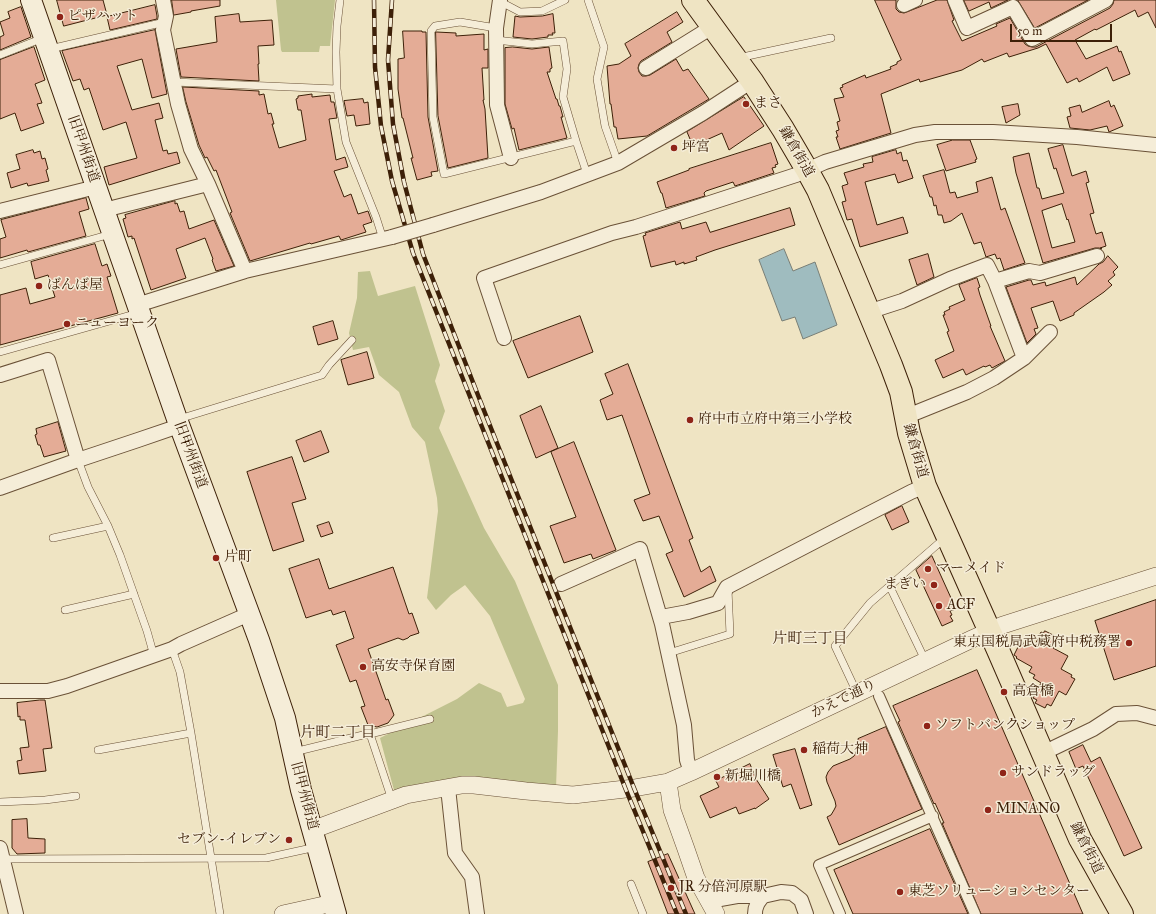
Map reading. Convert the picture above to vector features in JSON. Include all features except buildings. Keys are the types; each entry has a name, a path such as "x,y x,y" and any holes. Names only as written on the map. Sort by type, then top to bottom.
{"main road":[{"name":"旧甲州街道","path":"31,0 178,423 259,640 284,718 301,790 310,839 334,908"},
{"name":"鎌倉街道","path":"693,0 752,81 783,129 818,190 894,371 901,392 918,465 925,486 990,631 1080,839 1122,914"}],"street":[{"path":"163,0 166,16 163,30 178,104 191,149 208,184 245,271"},
{"path":"499,0 496,34 497,105 511,158"},
{"path":"955,0 967,28 1013,7 1032,39 1106,0"},
{"path":"646,68 712,27"},
{"path":"139,308 245,271 387,238 541,192 618,163 697,117 752,81"},
{"path":"504,338 484,278 612,233 796,175 844,155 915,135 935,132 1000,133 1077,137 1156,144"},
{"path":"104,210 208,184"},
{"path":"0,211 96,187"},
{"path":"995,281 1029,271 1040,273 1097,256"},
{"path":"868,312 902,301 950,279 988,265 1024,358"},
{"path":"906,416 967,392 994,378 1024,358 1050,332"},
{"path":"0,375 48,360 78,460"},
{"path":"0,488 138,440 178,423"},
{"path":"661,617 688,612 718,603 727,587 925,486"},
{"path":"561,584 640,548 661,617 684,725 687,760 691,772"},
{"name":"かえで通り","path":"310,839 392,800 417,793 462,785 573,794 634,788 668,782 925,660 1003,625 1156,576"},
{"path":"0,691 48,691 67,686 172,649 249,614"},
{"path":"879,696 975,914"},
{"path":"1043,753 1093,729 1116,714 1137,713 1156,718"},
{"path":"668,782 672,810 696,878 712,907 737,896 763,896 781,892 792,893 801,900 806,914"},
{"path":"448,788 455,853 472,877 477,914"},
{"path":"840,914 819,865 933,816"},
{"path":"2,854 16,914"},
{"path":"755,914 755,908 763,896"},
{"path":"289,913 334,908"}],"lane":[{"path":"340,0 336,52 337,89 346,142 376,217 387,238"},
{"path":"499,0 520,12 542,11 565,0"},
{"path":"588,0 604,47 597,79 605,126 618,163"},
{"path":"0,55 47,44 164,22"},
{"path":"576,141 444,174 433,117 431,31 435,26 460,22 532,44 563,41 567,69 563,97 587,174"},
{"path":"736,59 831,38"},
{"path":"174,82 337,89"},
{"path":"0,265 113,234"},
{"path":"0,352 139,308"},
{"path":"178,423 322,375 352,340"},
{"path":"78,460 88,487 108,526 120,554 147,631 154,656"},
{"path":"53,538 108,526"},
{"path":"857,693 836,646 870,603 947,536"},
{"path":"669,653 730,634 727,587"},
{"path":"890,587 925,660"},
{"path":"65,610 134,594"},
{"path":"172,649 180,672 220,914"},
{"path":"292,752 430,719"},
{"path":"98,750 191,733"},
{"path":"370,734 392,800"},
{"path":"0,802 45,800 76,796"},
{"path":"2,854 266,858 310,839"},
{"path":"631,884 643,914"}],"green space":[{"path":"276,0 335,0 330,46 320,46 319,52 282,52"},
{"path":"370,271 378,296 415,286 440,365 435,381 445,411 439,428 484,528 515,581 558,685 556,788 395,794 380,738 457,699 479,683 501,693 507,707 523,703 525,699 490,616 465,585 451,595 436,610 427,598 438,511 437,498 425,442 412,427 399,392 379,375 369,347 353,350 349,333 357,298 358,272"}],"water":[{"path":"784,249 793,271 815,262 837,325 803,339 795,317 782,321 759,260"}],"railway":[{"path":"374,0 375,67 381,126 392,181 413,253 626,790 677,914"},
{"path":"392,0 388,60 393,124 404,182 423,254 634,788 686,914"}],"place":[{"name":"ピザハット","path":"60,17"},
{"name":"まさ","path":"746,104"},
{"name":"坪宮","path":"674,148"},
{"name":"ばんば屋","path":"39,286"},
{"name":"ニューヨーク","path":"67,324"},
{"name":"府中市立府中第三小学校","path":"690,420"},
{"name":"片町","path":"216,558"},
{"name":"マーメイド","path":"928,569"},
{"name":"まぎい","path":"934,585"},
{"name":"ACF","path":"939,606"},
{"name":"東京国税局武蔵府中税務署","path":"1129,643"},
{"name":"高安寺保育園","path":"363,667"},
{"name":"高倉橋","path":"1004,692"},
{"name":"ソフトバンクショップ","path":"927,726"},
{"name":"稲荷大神","path":"804,750"},
{"name":"サンドラッグ","path":"1003,773"},
{"name":"新堀川橋","path":"717,777"},
{"name":"MINANO","path":"988,810"},
{"name":"セブン-イレブン","path":"289,840"},
{"name":"JR 分倍河原駅","path":"671,888"},
{"name":"東芝ソリューションセンター","path":"900,892"}],"district":[{"name":"片町三丁目","path":"810,639"},
{"name":"片町二丁目","path":"338,733"}]}
